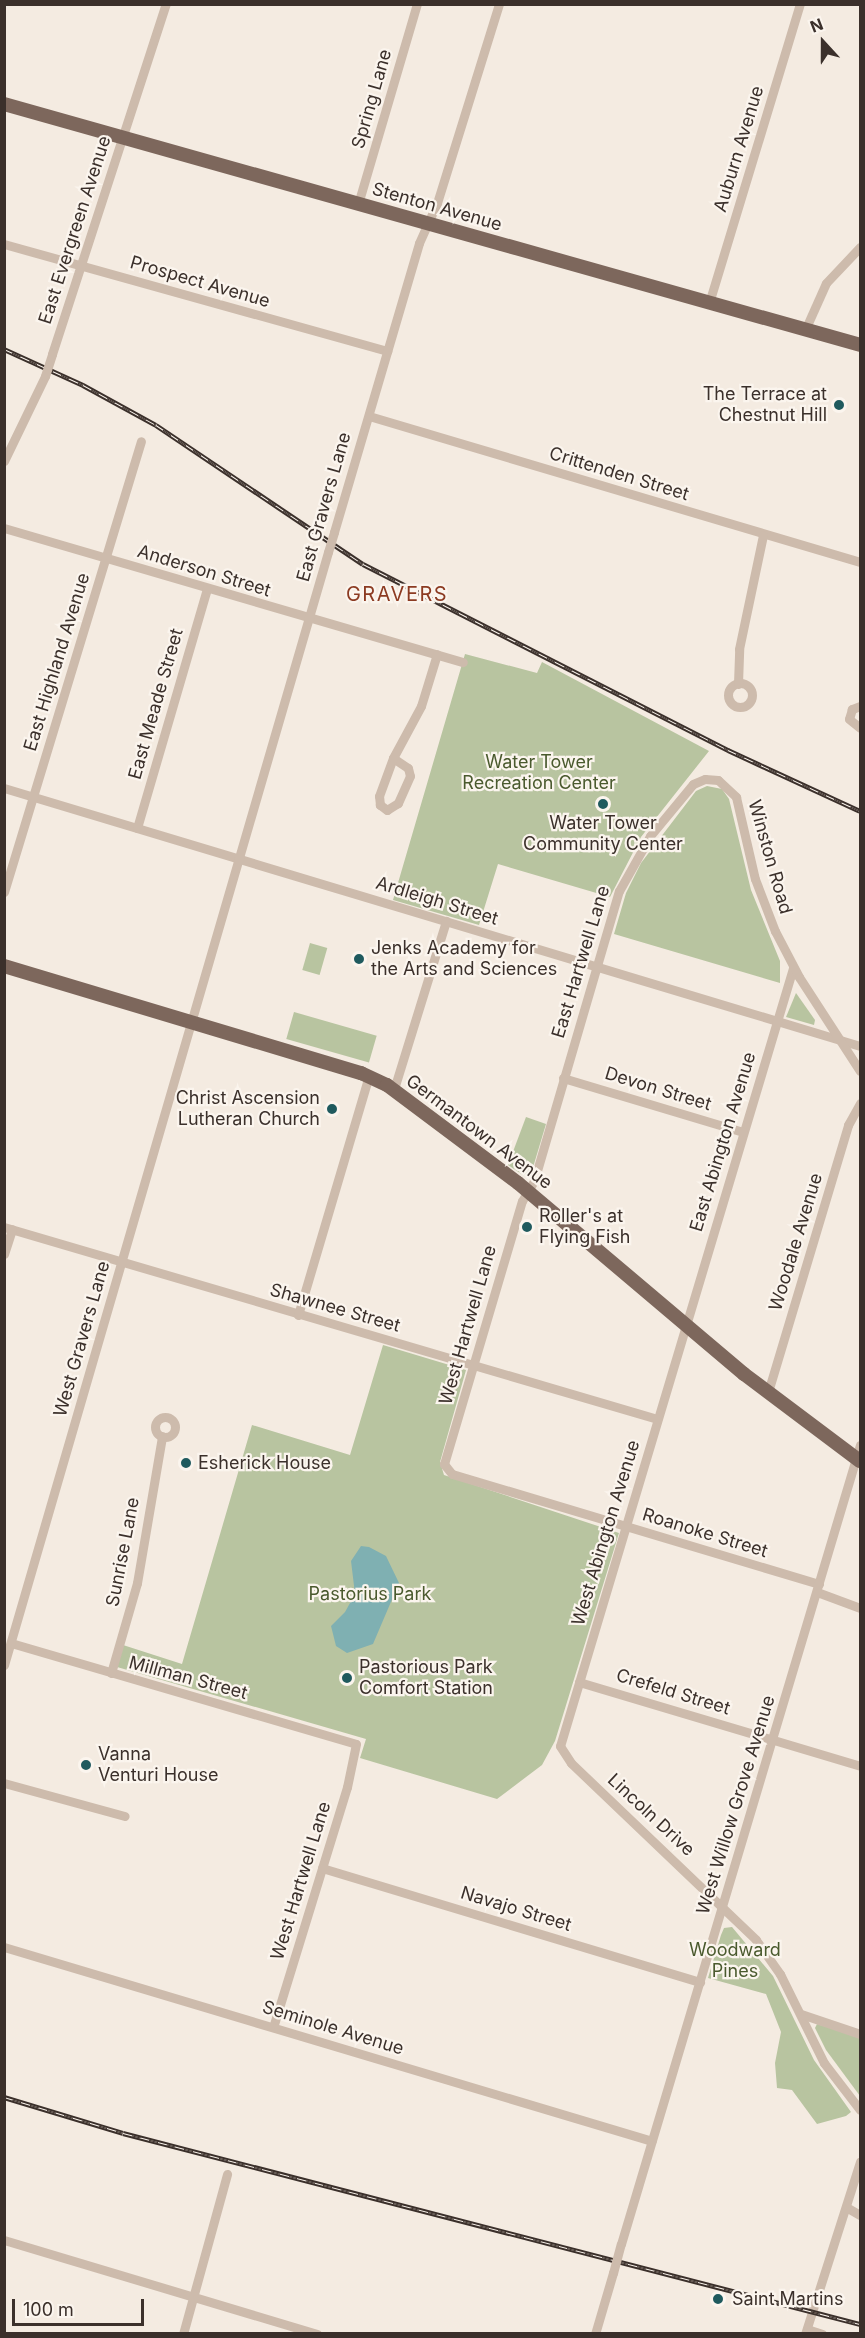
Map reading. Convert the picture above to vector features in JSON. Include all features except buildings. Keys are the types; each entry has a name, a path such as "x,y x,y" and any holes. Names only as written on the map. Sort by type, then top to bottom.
{"main road":[{"name":"Stenton Avenue","path":"4,104 861,345"},
{"name":"Germantown Avenue","path":"4,966 369,1076 394,1089 528,1191 768,1392 859,1455"}],"street":[{"name":"East Evergreen Avenue","path":"4,461 45,376 166,4"},
{"name":"Spring Lane","path":"358,204 417,4"},
{"name":"East Gravers Lane","path":"191,1022 387,351 427,223 441,192 499,4"},
{"name":"Auburn Avenue","path":"710,303 800,4"},
{"name":"Prospect Avenue","path":"4,244 387,351"},
{"path":"805,330 826,283 861,247"},
{"name":"Crittenden Street","path":"369,416 763,535 861,562"},
{"name":"East Highland Avenue","path":"4,892 141,441"},
{"name":"Anderson Street","path":"4,528 463,662"},
{"path":"738,684 741,641 763,535"},
{"name":"East Meade Street","path":"137,828 207,589"},
{"path":"393,758 408,768 410,776 398,803 387,810 380,805 379,796 393,758 421,706 436,654"},
{"path":"861,706 849,715 852,725 861,728"},
{"name":"East Hartwell Lane","path":"528,1191 619,891 646,842 688,788 705,779 718,780"},
{"name":"Winston Road","path":"718,780 736,796 758,887 793,968 861,1071"},
{"name":"Ardleigh Street","path":"4,788 861,1046"},
{"path":"394,1089 446,921"},
{"name":"East Abington Avenue","path":"686,1325 793,968"},
{"name":"West Gravers Lane","path":"4,1665 191,1022"},
{"path":"298,1315 369,1076"},
{"name":"Devon Street","path":"563,1078 743,1132"},
{"name":"Woodale Avenue","path":"768,1392 848,1125 861,1103"},
{"name":"West Hartwell Lane","path":"444,1469 472,1365 528,1191"},
{"path":"4,1254 8,1228"},
{"name":"Shawnee Street","path":"8,1228 657,1419"},
{"name":"West Abington Avenue","path":"560,1751 686,1325"},
{"name":"Sunrise Lane","path":"111,1673 137,1583 162,1436"},
{"name":"West Willow Grove Avenue","path":"595,2334 859,1455"},
{"name":"Roanoke Street","path":"444,1469 818,1588 861,1608"},
{"name":"Millman Street","path":"11,1643 356,1744"},
{"name":"Crefeld Street","path":"579,1682 861,1766"},
{"name":"West Hartwell Lane","path":"273,2028 322,1868 356,1744"},
{"name":"Lincoln Drive","path":"560,1751 723,1905 765,1952 801,2014 832,2077 861,2110"},
{"path":"4,1783 125,1816"},
{"name":"Navajo Street","path":"322,1868 700,1982"},
{"name":"Seminole Avenue","path":"4,1947 652,2141"},
{"path":"801,2014 861,2034"},
{"path":"822,2334 806,2331 861,2162"},
{"path":"183,2334 227,2174"},
{"path":"846,2207 861,2215"},
{"path":"4,2240 317,2334"}],"green space":[{"name":"Water Tower Recreation Center","path":"465,654 537,673 542,662 709,751 641,837 610,897 498,864 479,925 393,900"},
{"path":"707,786 722,789 729,799 751,890 780,961 780,983 614,934 626,893 641,863 696,791"},
{"path":"310,943 327,948 320,975 302,970"},
{"path":"796,993 815,1020 814,1025 786,1017"},
{"path":"294,1012 377,1036 369,1063 286,1039"},
{"path":"526,1117 546,1124 531,1174 526,1177 508,1165"},
{"name":"Pastorius Park","path":"383,1345 466,1370 440,1462 444,1475 619,1533 555,1741 542,1765 497,1799 360,1758 366,1739 117,1667 123,1645 182,1664 252,1425 350,1455"},
{"name":"Woodward Pines","path":"732,1927 773,1976 814,2060 851,2112 846,2116 817,2124 792,2090 777,2088 775,2063 781,2032 766,1994 708,1978 724,1928"},
{"path":"817,2024 860,2037 860,2096 826,2050 815,2028"}],"water":[{"path":"361,1546 369,1547 386,1556 399,1583 373,1644 347,1653 336,1646 331,1626 345,1612 355,1594 351,1561"}],"railway":[{"path":"4,349 83,385 156,425 363,564 728,750 860,811"},
{"path":"4,2097 123,2133 860,2324"}],"place":[{"name":"The Terrace at Chestnut Hill","path":"839,405"},
{"name":"Water Tower Community Center","path":"603,804"},
{"name":"Jenks Academy for the Arts and Sciences","path":"359,959"},
{"name":"Christ Ascension Lutheran Church","path":"332,1109"},
{"name":"Roller's at Flying Fish","path":"527,1227"},
{"name":"Esherick House","path":"186,1463"},
{"name":"Pastorious Park Comfort Station","path":"347,1678"},
{"name":"Vanna Venturi House","path":"86,1765"},
{"name":"Saint Martins","path":"718,2299"}],"district":[{"name":"GRAVERS","path":"397,594"}]}
